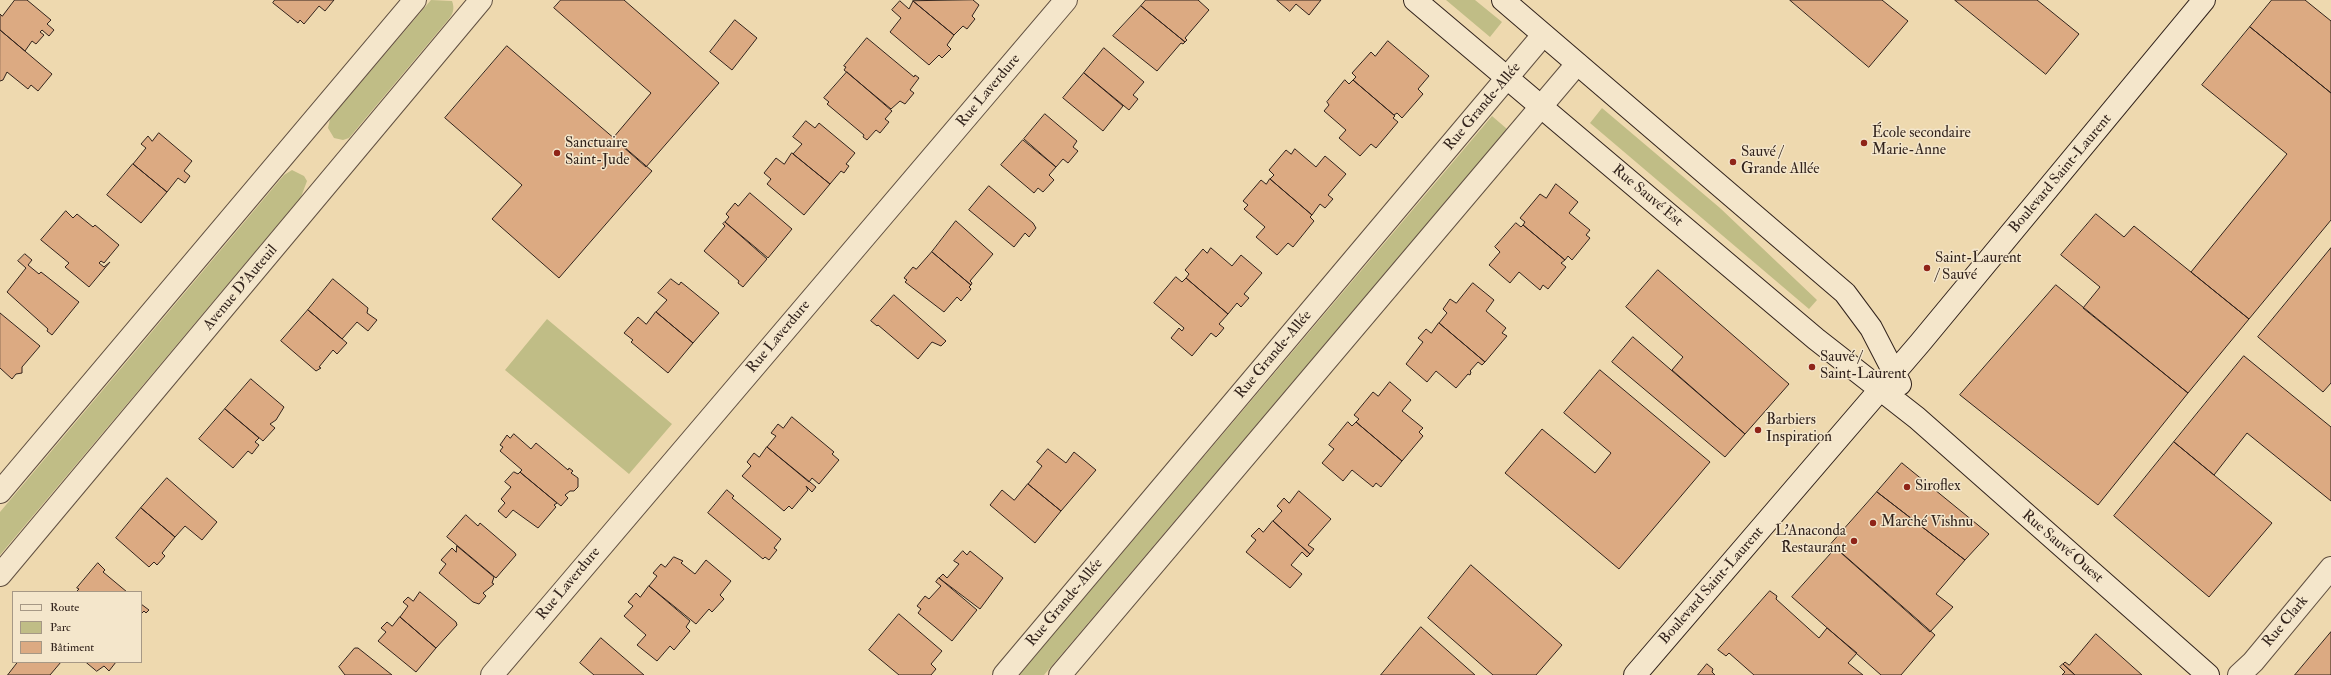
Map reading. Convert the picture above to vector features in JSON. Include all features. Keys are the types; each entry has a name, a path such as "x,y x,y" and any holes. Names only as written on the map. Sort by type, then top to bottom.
{"street":[{"path":"0,492 415,0"},
{"name":"Avenue D'Auteuil","path":"0,575 481,0"},
{"name":"Rue Laverdure","path":"492,675 1066,0"},
{"name":"Rue Sauvé Est","path":"1415,0 1816,340 1880,390"},
{"path":"1503,0 1845,293 1864,316 1894,374"},
{"name":"Boulevard Saint-Laurent","path":"1635,675 1894,374 2204,0"},
{"name":"Rue Grande-Allée","path":"1004,675 1543,35"},
{"path":"1060,675 1577,64"},
{"name":"Rue Sauvé Ouest","path":"1894,374 1917,418"},
{"name":"Rue Sauvé Ouest","path":"1880,390 1917,418 2208,675"},
{"name":"Rue Clark","path":"2239,675 2253,662 2331,568"}],"green space":[{"path":"431,0 452,1 453,9 450,18 349,138 343,140 334,138 328,128 330,119"},
{"path":"1446,0 1475,0 1502,22 1490,37"},
{"path":"1602,108 1720,208 1817,300 1809,309 1590,123"},
{"path":"1492,116 1507,129 1044,675 1019,675"},
{"path":"292,170 304,176 307,181 301,197 0,555 0,512 284,175"},
{"path":"547,319 672,424 629,474 505,370"}],"building":[{"path":"15,0 27,0 51,20 47,24 54,30 49,36 42,30 40,32 44,35 36,44 32,41 25,51 0,30 0,14 2,16"},
{"path":"275,0 334,0 325,11 319,6 304,24 300,20 298,23 273,3"},
{"path":"561,0 624,0 719,83 646,167 613,138 651,93 554,8"},
{"path":"973,0 979,5 972,16 975,19 967,29 963,26 954,35 913,1"},
{"path":"1146,0 1198,0 1209,10 1185,38 1187,40 1185,42 1141,6"},
{"path":"1277,0 1321,0 1309,15 1296,4 1290,11"},
{"path":"1790,0 1882,0 1908,21 1869,67"},
{"path":"1955,0 2037,0 2079,34 2046,74"},
{"path":"2272,0 2305,0 2331,21 2331,93 2250,27"},
{"path":"900,1 909,9 913,1 954,35 947,45 951,49 942,58 939,55 929,65 890,32 901,18 892,10"},
{"path":"1141,6 1185,42 1183,44 1181,43 1157,71 1113,36"},
{"path":"735,20 757,38 732,70 710,52"},
{"path":"2250,27 2331,93 2331,220 2249,319 2191,272 2287,154 2202,85"},
{"path":"0,30 52,74 38,91 31,85 28,89 7,72 3,80 0,81"},
{"path":"867,38 914,77 915,75 919,78 910,90 914,93 905,104 900,101 891,109 844,70 846,67 844,66"},
{"path":"1388,41 1429,76 1418,89 1423,94 1402,118 1397,113 1394,115 1353,80 1356,77 1352,73 1371,52 1375,56"},
{"name":"Sanctuaire Saint-Jude","path":"507,46 652,171 559,278 492,219 522,185 445,118"},
{"path":"1104,48 1144,82 1133,95 1138,99 1129,110 1084,73"},
{"path":"847,72 892,111 885,119 889,122 880,133 876,130 867,140 863,137 864,135 827,104 829,102 824,98"},
{"path":"1084,73 1123,106 1103,131 1063,98"},
{"path":"1345,80 1349,84 1353,80 1395,116 1393,118 1398,122 1376,148 1371,144 1360,156 1339,138 1346,130 1324,111 1329,105 1327,102"},
{"path":"1045,114 1077,141 1073,147 1078,151 1068,163 1063,159 1056,167 1024,139"},
{"path":"806,121 815,128 819,123 855,153 846,164 849,166 844,173 841,171 830,184 793,154 802,144 793,137"},
{"path":"159,133 192,161 184,171 190,176 185,183 178,178 167,192 133,164 146,148 141,144 148,136 152,141"},
{"path":"1023,140 1056,167 1049,175 1054,180 1043,192 1038,188 1034,193 1001,165"},
{"path":"1295,149 1316,167 1325,156 1346,174 1328,195 1333,199 1325,208 1320,204 1312,215 1270,179 1274,175 1269,170 1286,150 1291,154"},
{"path":"792,153 830,184 804,215 767,184 771,179 764,173 776,158 784,164"},
{"path":"133,164 167,192 141,223 107,195"},
{"path":"1270,179 1312,215 1310,217 1314,221 1293,247 1288,243 1277,255 1256,237 1265,227 1244,209 1248,205 1243,201 1261,180 1266,184"},
{"path":"1556,184 1578,202 1569,213 1590,230 1586,235 1590,238 1572,260 1568,256 1565,260 1523,225 1525,222 1520,218 1540,194 1546,198"},
{"path":"989,186 1033,223 1036,228 1029,237 1025,233 1014,247 969,210"},
{"path":"750,193 792,229 768,258 725,222 729,217 726,214 735,203 738,206"},
{"path":"66,211 73,218 77,214 93,227 95,225 119,245 104,263 101,261 99,263 104,267 110,262 89,287 65,267 69,263 41,240"},
{"path":"2096,214 2124,237 2134,226 2249,319 2188,393 2083,308 2100,287 2061,255"},
{"path":"956,221 993,254 970,281 972,283 971,285 932,252"},
{"path":"725,222 767,259 743,287 738,283 739,281 704,251 725,226 723,224"},
{"path":"1516,223 1521,227 1523,225 1565,260 1561,263 1566,267 1548,289 1543,285 1540,290 1519,272 1510,283 1489,265 1500,252 1495,247"},
{"path":"1211,248 1232,266 1241,255 1262,273 1244,294 1249,298 1241,307 1237,303 1228,314 1186,278 1189,274 1185,270 1203,249 1207,253"},
{"path":"2331,248 2331,383 2323,392 2258,337"},
{"path":"932,252 971,285 969,287 971,289 961,301 957,297 944,312 905,282 907,280 904,278 913,267 916,269"},
{"path":"25,254 32,260 28,265 39,274 41,272 79,302 52,335 47,331 48,329 7,292 26,268 18,261"},
{"path":"1658,270 1789,384 1745,434 1672,370 1683,357 1626,307"},
{"path":"1176,277 1182,282 1186,278 1228,314 1219,324 1224,328 1220,333 1216,337 1211,333 1192,356 1171,338 1179,328 1182,331 1184,328 1154,303"},
{"path":"333,279 368,308 367,313 377,320 368,331 357,322 342,339 308,310"},
{"path":"671,279 679,285 681,282 719,313 693,343 656,312 667,300 658,293"},
{"path":"1473,283 1494,300 1486,311 1506,328 1502,333 1507,336 1485,362 1439,323 1447,313 1443,309 1450,299 1456,303"},
{"path":"2056,285 2188,393 2098,505 1960,395"},
{"path":"894,295 946,341 941,346 932,342 918,359 878,325 877,326 871,321"},
{"path":"308,310 347,343 337,354 333,350 319,367 321,368 316,371 281,341"},
{"path":"656,312 693,343 668,373 631,342 633,340 624,333 638,317 646,324"},
{"path":"0,313 40,346 22,367 22,373 16,374 12,379 0,368"},
{"path":"1439,323 1485,362 1482,365 1478,362 1470,371 1470,375 1468,374 1456,388 1436,371 1427,382 1406,364 1423,342 1418,338 1426,329 1431,333"},
{"path":"1633,337 1745,434 1725,457 1612,362"},
{"path":"2244,356 2331,427 2331,501 2247,433 2214,475 2174,442"},
{"path":"1600,370 1710,462 1619,569 1505,473 1542,429 1595,473 1611,453 1564,413"},
{"path":"251,379 284,407 276,420 270,424 275,428 263,441 225,409"},
{"path":"1390,382 1411,400 1402,411 1423,428 1419,432 1423,436 1402,461 1356,422 1359,419 1354,415 1373,392 1378,396"},
{"path":"225,409 259,438 255,442 259,445 252,454 248,451 233,468 199,439"},
{"path":"792,417 834,452 832,454 839,460 819,484 812,478 809,482 767,447 776,436 771,433 778,424 783,428"},
{"path":"1348,422 1352,426 1356,422 1402,461 1381,487 1376,483 1373,487 1352,470 1343,481 1322,463 1334,449 1329,445"},
{"path":"514,434 531,449 536,443 568,470 569,468 573,471 571,473 578,478 578,487 574,491 570,491 565,495 568,498 561,506 522,474 520,472 522,470 500,451 503,447 500,445 507,435 510,438"},
{"path":"2174,442 2272,523 2209,597 2114,516"},
{"path":"767,447 816,487 812,492 806,486 808,490 792,509 789,506 784,511 742,476 751,466 747,462 754,453 759,457"},
{"path":"1048,449 1066,463 1074,452 1096,470 1061,511 1028,484 1042,466 1037,462"},
{"path":"1902,463 1989,534 1965,560 1877,492"},
{"path":"514,472 518,474 520,472 557,503 554,505 556,507 538,528 513,510 506,518 498,511 505,503 501,499 511,487 505,482"},
{"path":"167,478 217,522 202,540 185,526 175,537 141,508"},
{"path":"1028,484 1061,511 1035,543 990,505 1002,490 1014,500"},
{"path":"727,490 734,496 732,498 781,539 774,548 777,550 769,560 765,557 763,559 708,513"},
{"path":"1299,491 1331,519 1308,545 1314,549 1310,554 1273,521 1282,511 1277,506 1284,498 1289,503"},
{"path":"1877,492 1965,560 1936,594 1953,607 1930,632 1831,544"},
{"path":"141,508 175,537 162,553 165,556 157,565 154,562 149,567 116,538"},
{"path":"466,515 478,526 480,523 516,555 496,578 447,537"},
{"path":"1273,521 1310,554 1307,557 1302,552 1291,565 1302,574 1290,588 1246,552 1256,540 1251,536 1259,528 1263,532"},
{"path":"457,546 494,577 492,583 494,584 483,593 486,596 479,604 473,602 439,573 446,564 441,560 452,548 456,552"},
{"path":"1836,548 1935,635 1901,675 1881,675 1792,597"},
{"path":"963,551 967,555 970,551 1003,578 980,609 939,578 943,574 947,578 959,564 954,561"},
{"path":"674,557 683,561 681,563 695,574 706,560 731,581 720,595 724,599 712,612 709,609 696,624 649,586 657,576 653,573 661,564 665,567"},
{"path":"98,563 105,570 103,572 126,591 77,591 79,589 77,588"},
{"path":"1471,565 1562,645 1536,675 1493,675 1428,618"},
{"path":"939,578 977,610 952,641 918,613 921,609 917,606 925,596 929,599 941,586 936,582"},
{"path":"649,586 690,621 686,627 690,631 674,650 670,646 657,661 637,645 646,635 624,616 633,606 628,602 636,593 640,597"},
{"path":"1770,591 1777,596 1776,599 1819,638 1827,628 1857,653 1848,663 1863,675 1754,675 1729,653 1726,656 1718,650"},
{"path":"420,592 456,622 457,625 436,648 400,617 408,606 403,602 408,597 413,601"},
{"path":"142,605 149,610 146,613 144,611 142,613"},
{"path":"899,614 942,651 931,664 936,669 931,675 899,675 869,650"},
{"path":"400,617 436,648 416,672 378,641 386,632 381,628 387,622 392,626"},
{"path":"1421,627 1475,675 1381,675"},
{"path":"2331,632 2331,675 2295,675"},
{"path":"2096,634 2142,675 2075,675 2063,664 2065,662 2069,665"},
{"path":"601,638 644,675 594,675 580,663"},
{"path":"355,648 358,648 392,675 345,675 339,667"},
{"path":"17,663 60,663 50,675 8,675"},
{"path":"87,663 115,663 109,671 104,666 97,671"},
{"path":"1707,664 1713,669 1712,672 1715,675 1698,675"},
{"path":"2063,664 2075,675 2062,675 2065,672 2060,667"}],"place":[{"name":"École secondaire Marie-Anne","path":"1864,143"},
{"name":"Sanctuaire Saint-Jude","path":"557,153"},
{"name":"Sauvé / Grande Allée","path":"1733,162"},
{"name":"Saint-Laurent / Sauvé","path":"1927,268"},
{"name":"Sauvé / Saint-Laurent","path":"1812,367"},
{"name":"Barbiers Inspiration","path":"1758,430"},
{"name":"Siroflex","path":"1907,487"},
{"name":"Marché Vishnu","path":"1873,523"},
{"name":"L'Anaconda Restaurant","path":"1854,541"}]}
